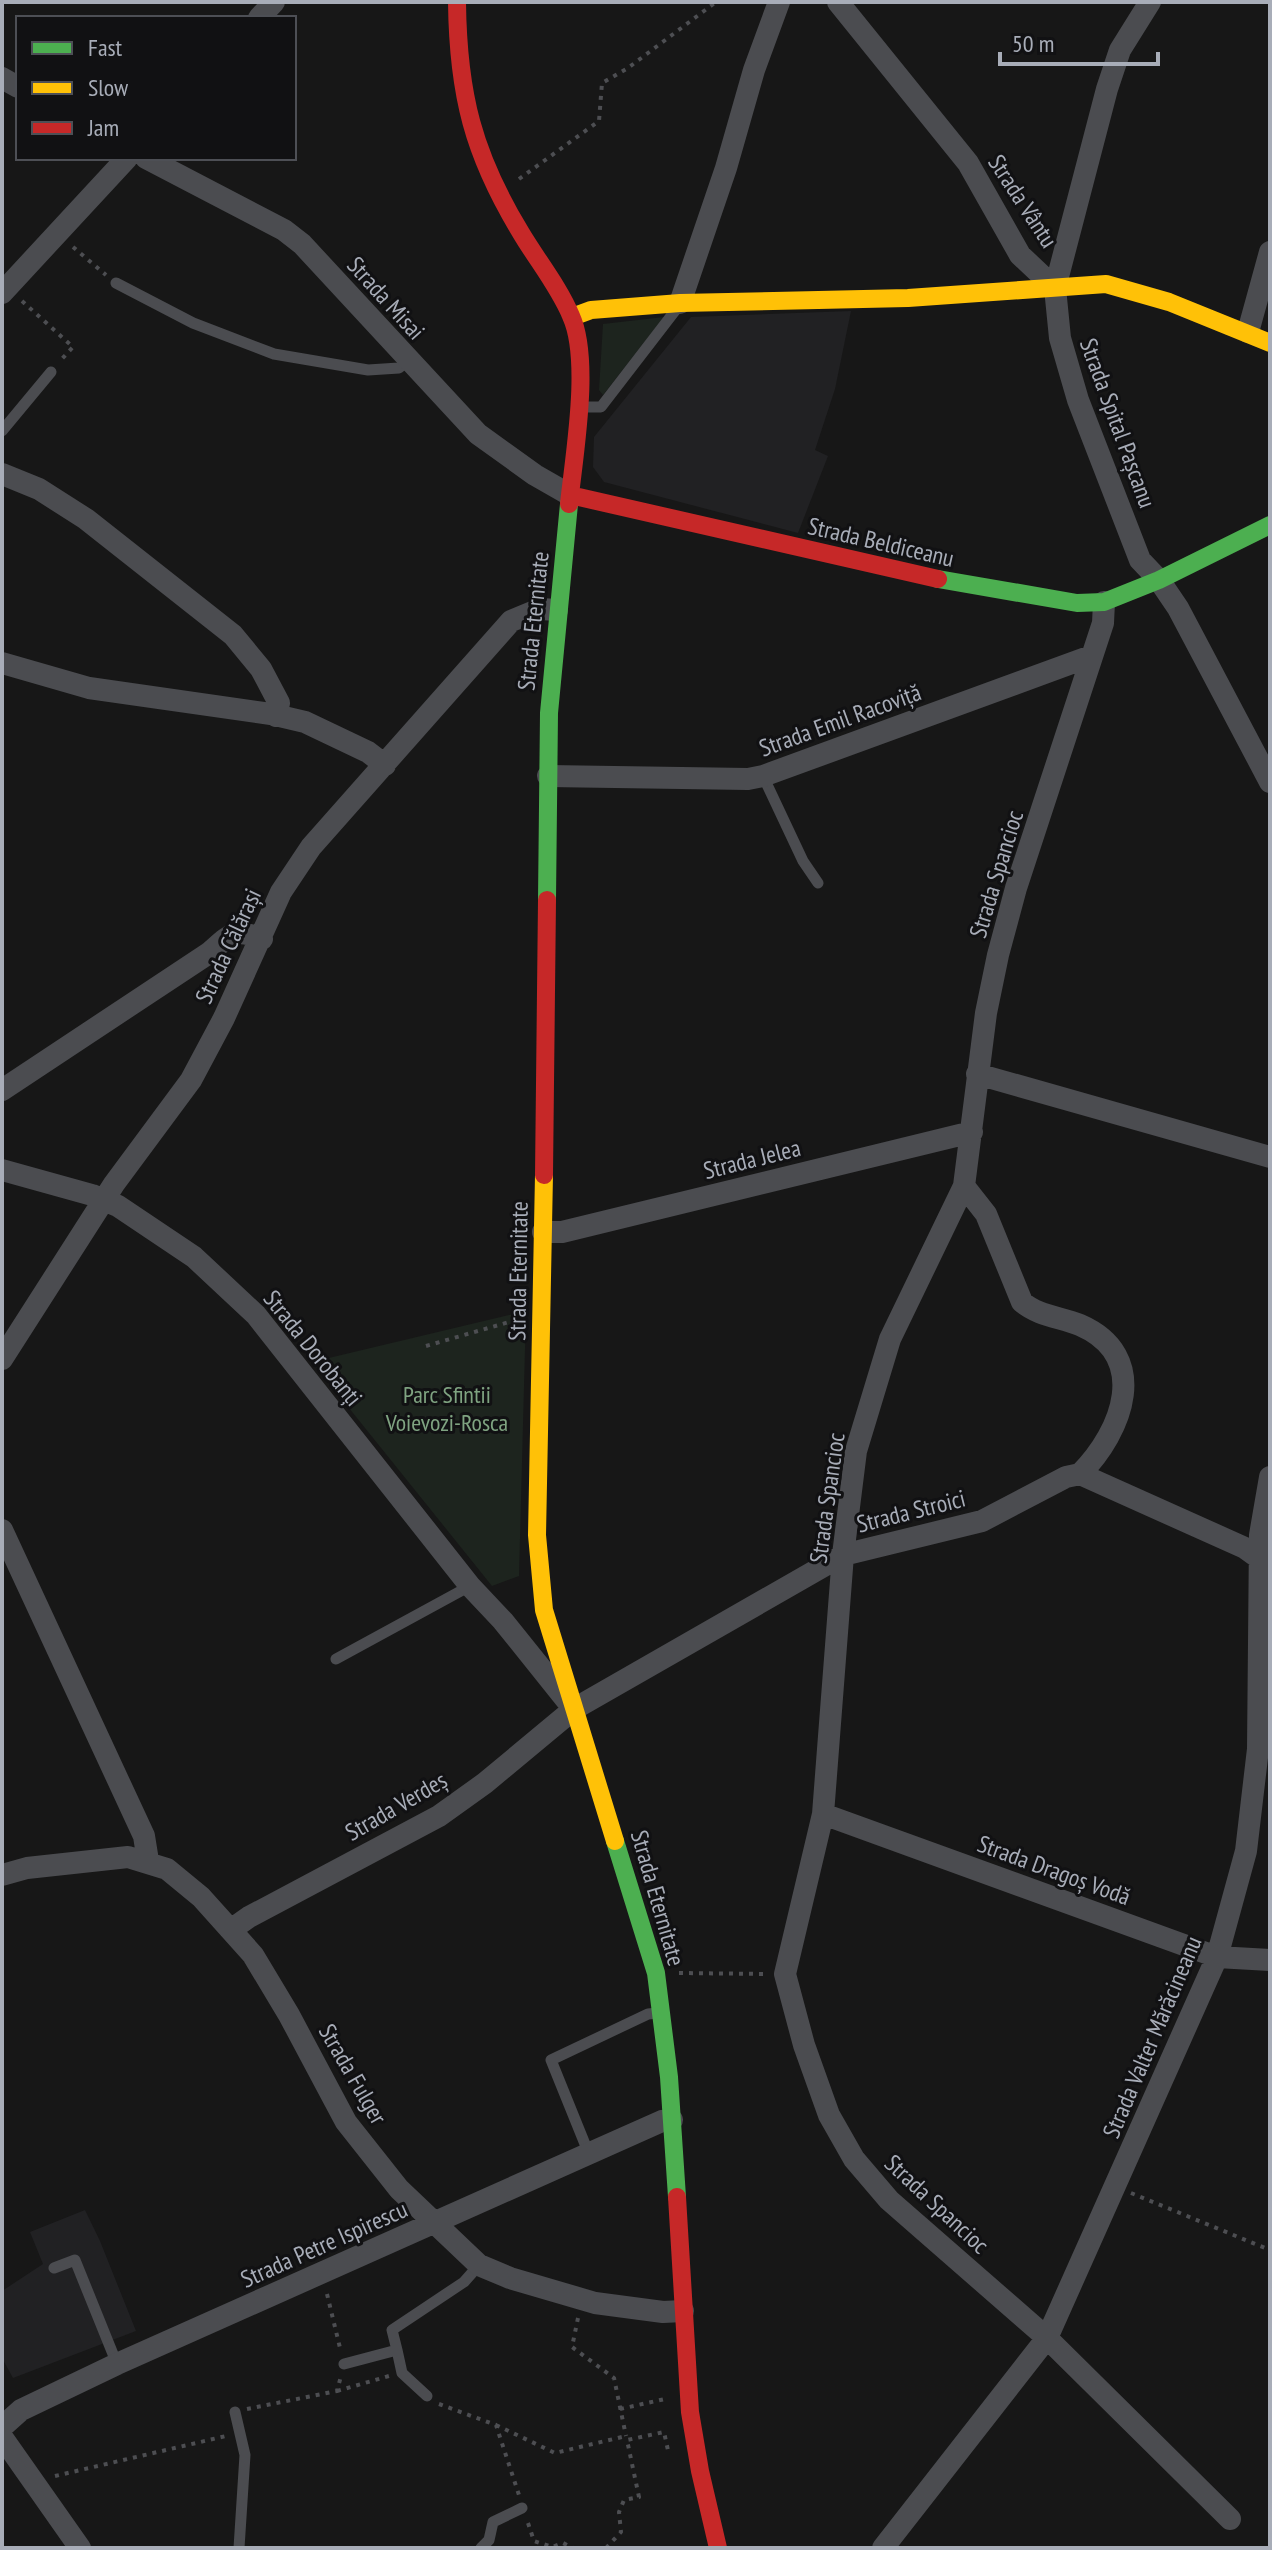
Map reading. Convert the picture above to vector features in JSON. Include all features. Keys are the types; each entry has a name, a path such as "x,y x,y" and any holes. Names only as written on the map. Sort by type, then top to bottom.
{"street":[{"name":"Strada Eternitate","path":"457,2 460,77 476,141 498,193 572,317 577,338 580,371 549,713 537,1535 539,1575 544,1610 656,1973 663,2012 672,2120 688,2394 697,2456 718,2548"},
{"path":"680,303 726,168 754,70 779,2"},
{"name":"Strada Vântu","path":"838,2 968,163 1020,255 1055,288"},
{"path":"1055,288 1107,89 1120,50 1150,2"},
{"path":"4,290 125,160"},
{"name":"Strada Misai","path":"150,160 284,230 302,244 478,434 535,475 570,495"},
{"path":"1248,332 1270,252"},
{"path":"572,317 591,310 680,303 908,298 1106,284 1169,302 1270,343"},
{"name":"Strada Spital Pașcanu","path":"1055,288 1060,338 1078,400 1140,560 1169,575 1178,608 1270,782"},
{"path":"2,474 39,489 86,519 233,635 261,669 279,703 276,716"},
{"name":"Strada Beldiceanu","path":"570,495 969,586 1077,603 1104,602 1169,575 1270,525"},
{"name":"Strada Spancioc","path":"1104,602 1103,623 1016,888 986,1013 964,1186 905,1304 875,1384 856,1451 843,1555 823,1814 785,1974 804,2045 829,2115 854,2159 889,2200 1047,2338 1230,2519"},
{"name":"Strada Călărași","path":"2,1359 104,1201 191,1080 262,939 281,892 311,847 511,621 540,609 557,610"},
{"name":"Strada Emil Racoviță","path":"548,776 748,779 763,776 1091,656"},
{"path":"2,663 89,688 305,722 368,752 385,765"},
{"path":"2,1090 209,953 230,934 244,931 262,939"},
{"path":"977,1074 1270,1157"},
{"name":"Strada Jelea","path":"543,1232 562,1232 972,1132"},
{"name":"Strada Dorobanți","path":"2,1170 92,1195 118,1206 194,1257 256,1315 470,1586 503,1621 574,1709"},
{"path":"964,1186 986,1214 1022,1302 1031,1309 1080,1325 1102,1338 1115,1351 1120,1362 1125,1380 1121,1408 1105,1443 1080,1474 1245,1548 1266,1563"},
{"name":"Strada Stroici","path":"574,1709 843,1555 982,1521 1051,1483 1080,1474"},
{"name":"Strada Valter Mărăcineanu","path":"883,2548 1047,2338 1217,1957 1246,1851 1258,1749 1266,1563 1260,1535 1270,1477"},
{"path":"2,1530 144,1836 148,1861"},
{"name":"Strada Verdeș","path":"232,1929 439,1816 485,1783 574,1709"},
{"name":"Strada Dragoș Vodă","path":"823,1814 1217,1957 1270,1960"},
{"name":"Strada Fulger","path":"2,1875 27,1868 128,1857 167,1869 201,1897 253,1955 346,2122 399,2189 479,2265 510,2278 582,2299 663,2312 683,2311"},
{"name":"Strada Petre Ispirescu","path":"2,2427 21,2410 117,2364 662,2121 672,2120"},
{"path":"2,2437 80,2548"}],"lane":[{"path":"116,283 193,323 274,354 368,370 399,368 408,361"},
{"path":"577,407 601,407 680,303"},
{"path":"2,431 51,372"},
{"path":"763,776 803,861 818,883"},
{"path":"336,1659 470,1586"},
{"path":"589,2154 551,2060 648,2014 663,2012"},
{"path":"54,2268 75,2260 117,2364"},
{"path":"427,2396 402,2373 392,2330 464,2282 479,2265"},
{"path":"344,2364 397,2350"},
{"path":"235,2412 245,2455 239,2548"},
{"path":"481,2548 489,2540 493,2522 522,2508"}],"path":[{"path":"498,193 599,121 602,83 628,68 716,2"},
{"path":"56,233 116,283"},
{"path":"4,290 73,347 51,372"},
{"path":"426,1346 530,1316 542,1317"},
{"path":"656,1973 785,1974"},
{"path":"1116,2187 1270,2250"},
{"path":"318,2274 331,2301 344,2364 337,2391"},
{"path":"582,2299 572,2347 614,2378 639,2497 624,2500 619,2512 621,2532 606,2548"},
{"path":"235,2412 337,2391 402,2373"},
{"path":"620,2409 688,2394"},
{"path":"427,2396 443,2406 496,2425 555,2453 664,2432 671,2462 697,2456"},
{"path":"496,2425 534,2541 552,2547 563,2543 573,2548"},
{"path":"33,2481 240,2433"}],"shaded area":[{"path":"851,311 835,389 815,450 828,456 798,533 604,482 593,467 594,437 691,317"},
{"path":"85,2210 136,2331 13,2378 2,2358 2,2291 43,2264 30,2232"}],"green space":[{"path":"664,317 603,395 599,390 603,324"},
{"name":"Parc Sfintii Voievozi-Rosca","path":"526,1311 519,1576 492,1586 312,1362"}],"traffic: fast":[{"path":"547,900 549,713 569,504"},
{"path":"938,579 1077,603 1104,602 1159,580 1270,525"},
{"path":"615,1841 656,1973 669,2077 677,2197"}],"traffic: slow":[{"path":"572,317 591,310 680,303 908,298 1106,284 1169,302 1270,343"},
{"path":"544,1175 537,1535 544,1610 615,1841"}],"traffic: jam":[{"path":"457,2 465,95 480,149 505,204 566,305 577,335 579,408 569,504"},
{"path":"570,495 938,579"},
{"path":"544,1175 547,900"},
{"path":"677,2197 690,2412 718,2548"}]}
